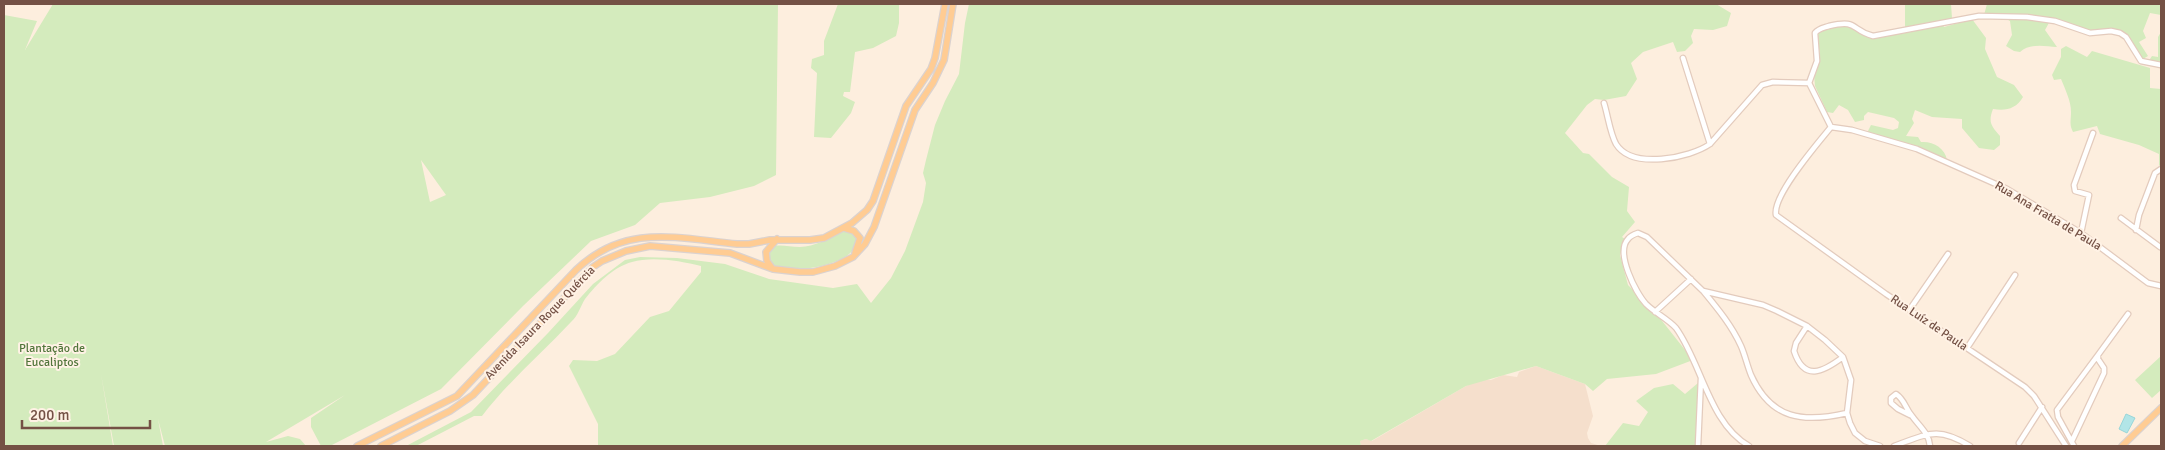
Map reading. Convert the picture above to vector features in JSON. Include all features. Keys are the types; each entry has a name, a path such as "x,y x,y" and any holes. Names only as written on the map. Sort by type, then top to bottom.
{"main road":[{"name":"Avenida Isaura Roque Quércia","path":"357,446 456,396 576,270 599,251 617,243 656,237 736,244 749,244 776,239 810,240 824,238 861,216 873,201 906,106 931,69 935,58 945,4"},
{"name":"Avenida Isaura Roque Quércia","path":"381,446 463,403 570,290 602,261 626,251 650,246 730,253 773,269 800,272 812,272 835,266 853,257 865,244 874,227 915,110 939,73 944,60 953,4"},
{"path":"843,228 854,231 860,238 853,257"},
{"path":"773,269 765,257 767,249 776,239"},
{"path":"2122,446 2161,408"}],"street":[{"path":"1831,127 1809,83 1817,61 1815,33 1818,29 1843,23 1855,26 1873,36 1979,16 2027,16 2048,19 2090,34 2120,33 2126,37 2142,61 2161,65"},
{"path":"1683,58 1710,144"},
{"path":"1604,103 1616,144 1622,151 1632,156 1664,160 1703,150 1762,85 1773,82 1809,83"},
{"name":"Rua Luíz de Paula","path":"1831,127 1793,175 1776,204 1776,215 2025,388 2042,407 2066,446"},
{"name":"Rua Ana Fratta de Paula","path":"1831,127 1852,130 1926,153 2007,189 2081,233 2148,283 2161,286"},
{"path":"2081,233 2089,195 2075,191 2074,185 2094,132"},
{"path":"2136,230 2139,215 2155,172 2161,169"},
{"path":"2120,218 2161,247"},
{"path":"1749,446 1741,442 1716,412 1701,374 1675,327 1655,312 1635,290 1624,253 1624,246 1628,239 1638,233 1644,234 1703,291 1732,328 1742,347 1758,388 1771,404 1788,414 1807,420 1847,414"},
{"path":"1910,309 1948,254"},
{"path":"1967,348 2015,275"},
{"path":"1655,312 1691,279"},
{"path":"1703,291 1762,305 1806,326 1843,357 1852,380 1847,414 1856,433 1868,446"},
{"path":"2074,446 2058,417 2057,410 2128,314"},
{"path":"1806,326 1794,350 1803,368 1811,372 1821,371 1843,357"},
{"path":"2072,440 2104,372 2104,366 2098,360 2098,354"},
{"path":"1698,446 1701,374"},
{"path":"1910,415 1891,403 1891,398 1896,394 1903,399 1910,415 1927,434 1930,446"},
{"path":"1700,403 1705,400 1712,401"},
{"path":"2019,443 2042,407"},
{"path":"1894,446 1927,434 1941,433 1952,436 1970,446"},
{"path":"1865,441 1880,446"}],"shaded area":[{"path":"1536,366 1585,384 1593,416 1587,433 1588,438 1591,443 1601,446 1361,446 1360,441 1366,439 1372,441 1466,386 1482,379 1491,380 1503,375 1517,377 1519,372"}],"green space":[{"name":"Plantação de Eucaliptos","path":"53,4 778,4 776,175 754,186 710,197 660,203 635,225 591,241 441,389 330,446 321,446 311,427 311,418 345,395 266,442 288,436 300,439 306,446 165,446 158,419 163,446 114,446 101,374 113,446 6,446 4,442 4,15 37,21 25,50","holes":["421,160 446,195 430,202"]},
{"path":"838,4 899,4 899,23 896,36 873,48 855,52 850,92 844,92 843,96 855,102 851,113 831,138 814,137 817,73 811,68 812,59 824,55 824,41"},
{"path":"969,4 1716,4 1731,13 1727,26 1713,30 1694,29 1691,36 1693,43 1685,51 1677,52 1673,42 1643,52 1631,63 1637,79 1626,96 1604,100 1595,99 1587,105 1565,133 1583,153 1589,154 1612,177 1629,187 1627,211 1635,222 1622,237 1625,239 1620,255 1628,285 1655,312 1693,360 1656,374 1607,379 1593,391 1585,384 1536,366 1466,386 1371,441 1366,439 1360,441 1361,446 598,446 598,424 569,366 573,360 597,361 615,354 650,317 669,311 701,272 701,266 676,261 648,259 625,264 600,282 585,299 573,320 514,379 482,416 474,416 416,446 406,446 471,412 593,284 625,260 640,257 677,258 725,264 769,279 833,288 857,284 871,303 891,278 905,251 923,202 926,183 923,173 926,160 935,125 959,74"},
{"path":"1905,4 1951,4 1952,18 1941,21 1944,27 1972,19 1986,38 1985,49 1997,77 2014,85 2023,97 2014,107 2002,110 1993,109 1991,124 2000,136 2000,145 1994,150 1979,148 1962,128 1962,119 1932,117 1915,110 1912,119 1914,123 1906,136 1918,137 1921,142 1938,146 1944,152 1947,160 1867,133 1871,125 1893,130 1898,128 1899,122 1894,118 1868,112 1864,116 1864,120 1855,122 1848,110 1839,105 1833,113 1827,112 1815,86 1814,75 1820,54 1817,37 1819,31 1846,24 1873,38 1905,33"},
{"path":"1987,4 2161,4 2161,15 2150,13 2143,31 2146,38 2139,42 2148,56 2143,59 2127,35 2116,30 2089,32 2050,21 2045,30 2057,47 2033,46 2020,52 2006,46 2012,35 2010,21 1998,14 1984,15"},
{"path":"2161,32 2161,63 2151,61 2150,59 2152,56 2158,57 2158,37"},
{"path":"2066,46 2087,57 2092,51 2150,68 2150,88 2161,89 2161,167 2159,165 2159,154 2139,145 2100,134 2097,126 2073,132 2068,95 2061,79 2054,80 2052,75 2061,57 2061,49"},
{"path":"842,231 851,231 857,239 853,250 847,256 837,261 813,268 801,269 788,269 770,264 768,248 780,245 800,247 816,244"},
{"path":"2161,356 2161,390 2152,398 2135,380"},
{"path":"1698,383 1697,446 1605,446 1623,423 1639,426 1648,412 1636,401 1654,388 1673,384 1685,394"}],"water":[{"path":"2126,414 2135,418 2127,433 2119,429"}]}
